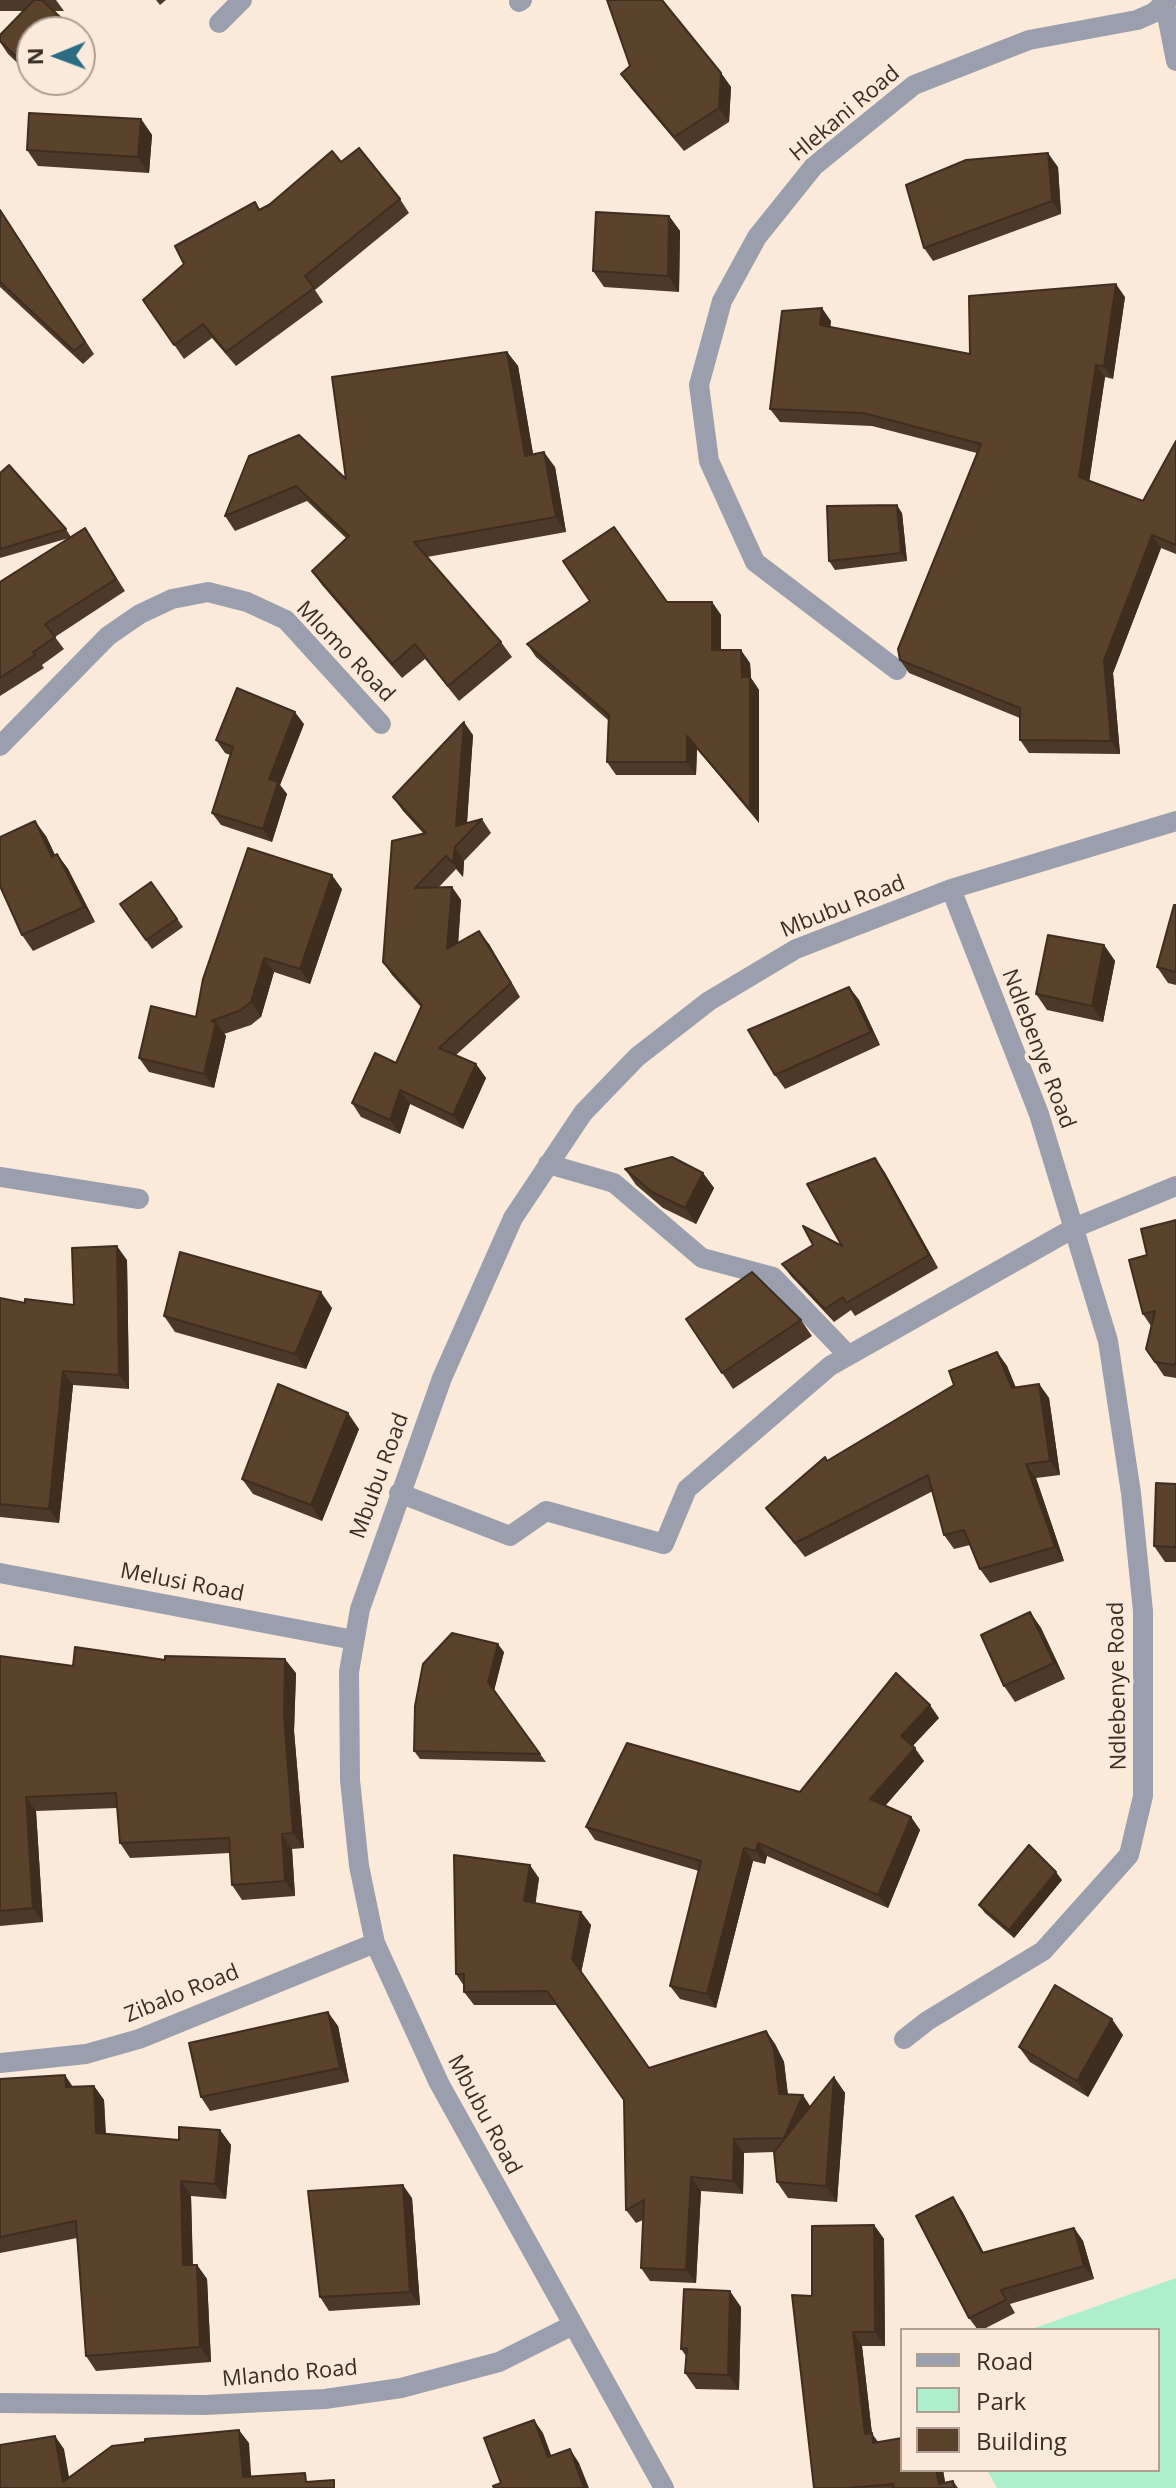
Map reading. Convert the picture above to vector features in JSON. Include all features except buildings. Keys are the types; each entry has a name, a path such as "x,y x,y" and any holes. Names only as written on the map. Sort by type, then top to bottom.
{"street":[{"path":"219,23 242,0"},
{"name":"Hlekani Road","path":"897,670 755,562 709,461 699,385 722,301 757,237 814,166 914,85 1029,40 1137,20 1166,2 1176,61"},
{"name":"Mlomo Road","path":"0,746 108,636 140,614 172,599 208,592 247,602 286,620 381,724"},
{"name":"Mbubu Road","path":"664,2488 571,2326 439,2083 375,1943 359,1866 350,1780 347,1712 360,1609 442,1378 513,1218 583,1113 637,1057 709,1001 796,949 951,889 1176,821"},
{"name":"Ndlebenye Road","path":"904,2039 927,2021 1043,1951 1129,1855 1143,1796 1143,1611 1131,1493 1108,1341 1039,1114 951,889"},
{"path":"548,1164 614,1183 702,1258 773,1277 848,1355"},
{"path":"0,1177 139,1199"},
{"path":"399,1493 510,1536 546,1511 664,1544 687,1489 740,1440 830,1366 1074,1228 1176,1186"},
{"name":"Melusi Road","path":"0,1573 354,1640"},
{"name":"Zibalo Road","path":"0,2063 86,2054 139,2039 375,1943"},
{"name":"Mlando Road","path":"0,2403 205,2405 325,2399 401,2388 499,2362 571,2326"}],"green space":[{"path":"1176,2278 1176,2488 997,2488 988,2472 1160,2472 1160,2328 1035,2328"}]}
